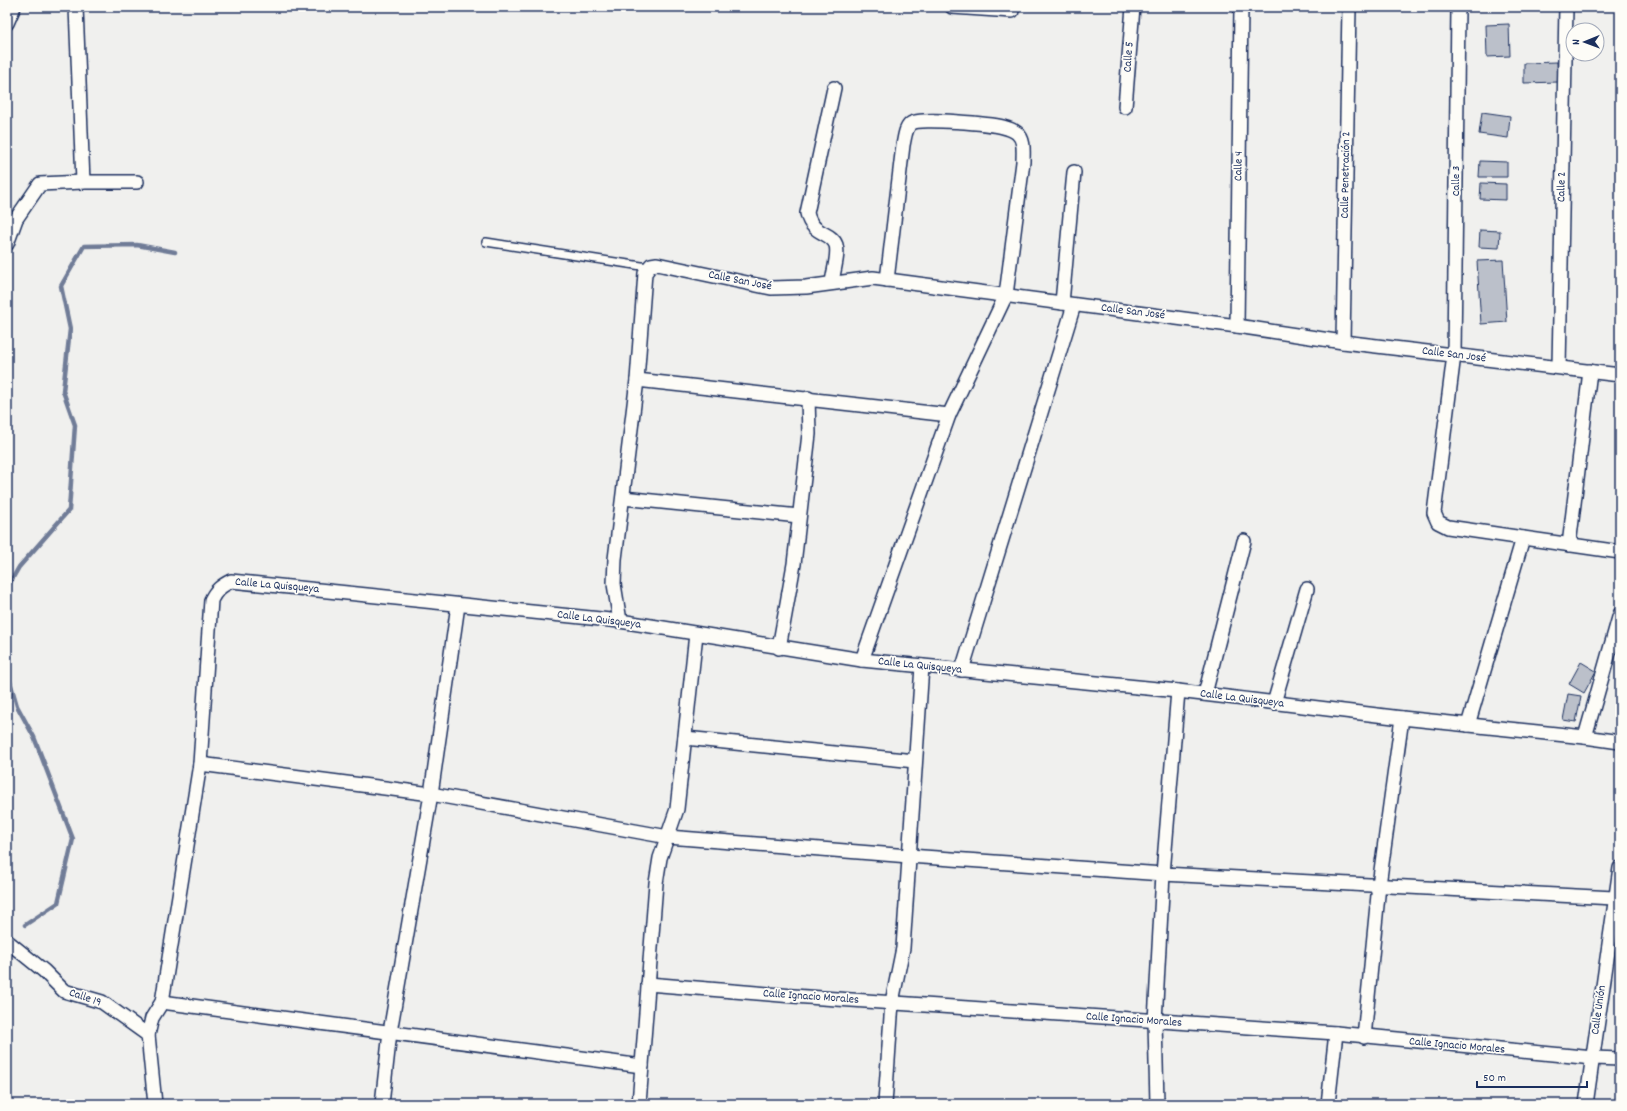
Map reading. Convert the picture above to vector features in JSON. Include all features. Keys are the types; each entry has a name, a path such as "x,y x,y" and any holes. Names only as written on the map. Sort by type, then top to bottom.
{"street":[{"path":"7,23 14,7"},
{"path":"76,7 83,182"},
{"path":"952,7 1012,9"},
{"name":"Calle 5","path":"1125,107 1133,7"},
{"name":"Calle 4","path":"1237,326 1241,7"},
{"name":"Calle Penetración 2","path":"1343,342 1349,7"},
{"name":"Calle 3","path":"1458,7 1454,355 1434,513 1438,522 1448,527 1620,552"},
{"name":"Calle 2","path":"1559,367 1566,7"},
{"path":"832,283 837,250 836,244 832,238 815,229 809,222 807,213 834,88"},
{"path":"862,660 949,415 1006,295 1023,147 1022,140 1017,134 1002,126 929,120 913,122 908,126 903,145 888,280"},
{"path":"962,670 1068,304 1074,172"},
{"path":"7,244 16,219 40,184 137,182"},
{"name":"Calle San José","path":"648,267 657,264 771,288 806,288 873,278 1237,326 1343,342 1620,375"},
{"path":"620,622 614,584 637,380 645,273 648,267"},
{"path":"1569,545 1590,371"},
{"path":"637,380 949,415"},
{"path":"779,648 794,564 810,434 808,398"},
{"path":"623,498 799,516"},
{"path":"1468,725 1523,538"},
{"path":"1205,694 1244,541"},
{"name":"Calle La Quisqueya","path":"200,764 211,600 221,586 231,581 620,622 862,660 1178,691 1620,742"},
{"path":"1274,702 1307,589"},
{"path":"382,1104 390,1032 431,794 458,605"},
{"path":"1585,737 1620,614"},
{"path":"639,1104 656,883 660,858 677,809 696,634"},
{"path":"885,1104 892,1002 903,948 922,666"},
{"path":"1157,1104 1155,1021 1163,874 1178,691"},
{"path":"1364,1037 1379,885 1402,718"},
{"path":"685,738 915,761"},
{"path":"155,1104 148,1035 152,1018 162,1002 200,764 431,794 668,836 909,856 1163,874 1614,898"},
{"name":"Calle Unión","path":"1586,1104 1614,898 1620,868"},
{"name":"Calle 19","path":"7,941 44,971 64,991 102,1002 148,1035"},
{"name":"Calle Ignacio Morales","path":"648,984 1336,1033 1364,1037 1593,1058 1620,1059"},
{"path":"162,1002 642,1066"},
{"path":"1328,1104 1336,1033"}],"lane":[{"path":"486,242 648,267"}],"building":[{"path":"1509,24 1510,56 1487,57 1486,25"},
{"path":"1557,62 1558,82 1524,83 1524,63"},
{"path":"1482,112 1510,116 1508,138 1479,134"},
{"path":"1480,161 1507,162 1507,177 1479,177"},
{"path":"1481,183 1506,184 1506,200 1480,199"},
{"path":"1480,230 1500,231 1499,248 1479,247"},
{"path":"1503,260 1507,322 1481,324 1477,261"},
{"path":"1581,662 1596,671 1584,693 1569,684"},
{"path":"1568,694 1581,696 1576,722 1563,720"}],"waterway":[{"path":"7,588 19,567 69,510 75,425 63,391 70,329 61,286 84,246 137,245 175,252"},
{"path":"7,671 17,706 34,737 73,839 58,903 25,925"}]}
